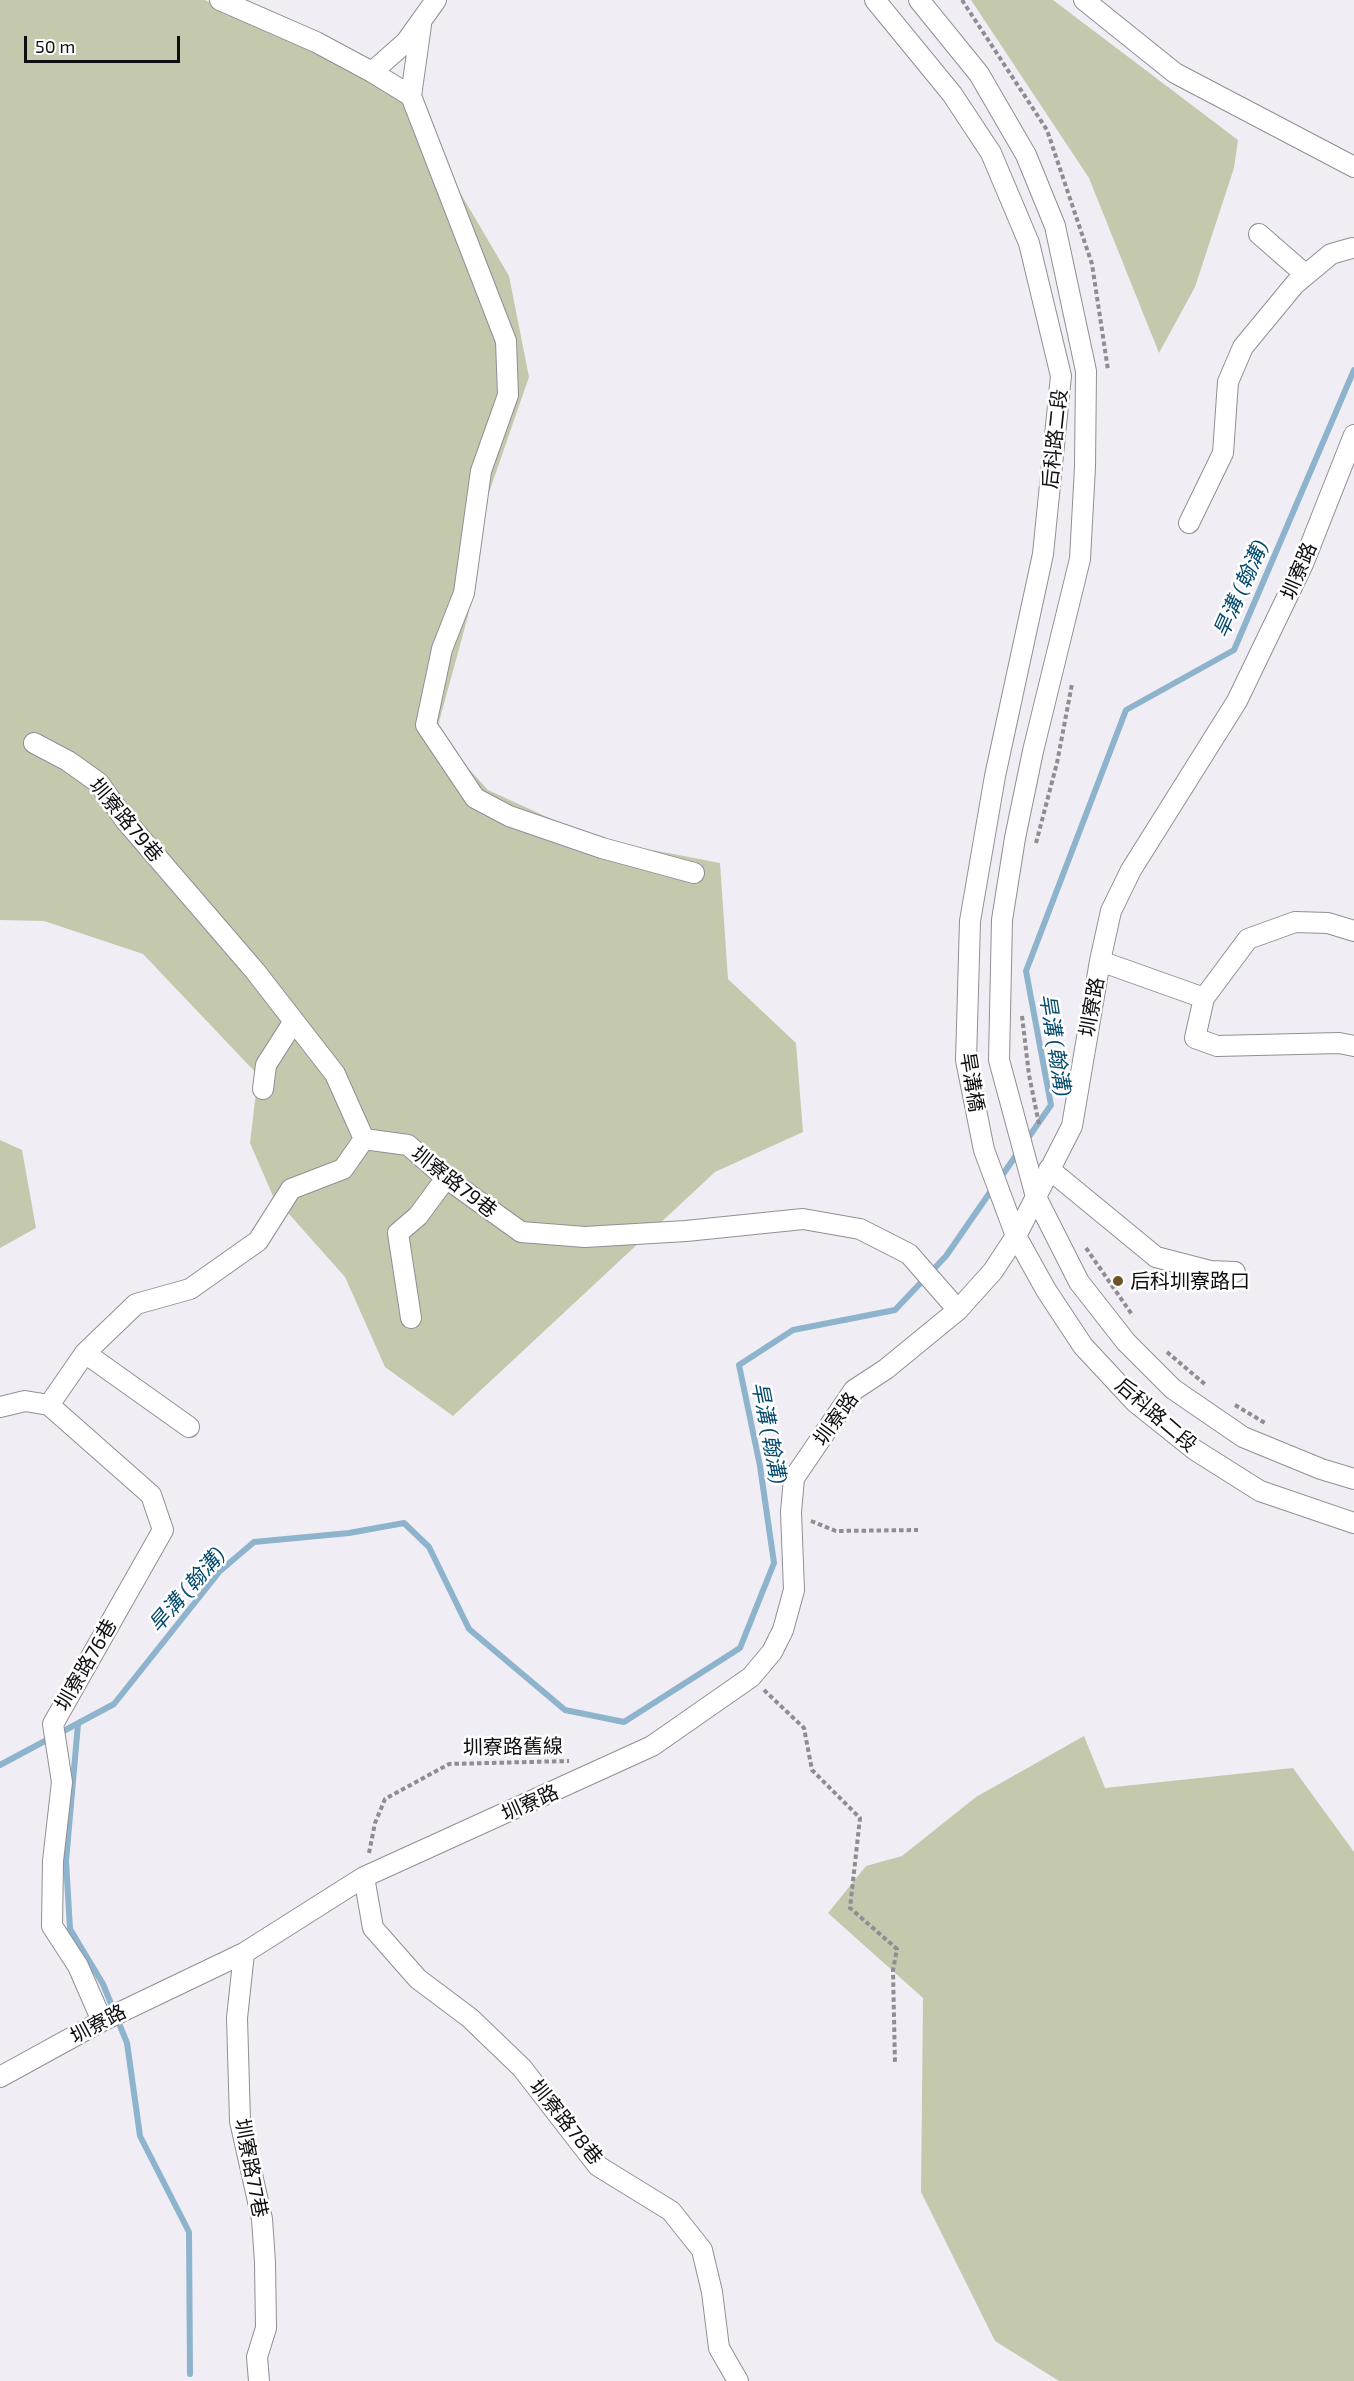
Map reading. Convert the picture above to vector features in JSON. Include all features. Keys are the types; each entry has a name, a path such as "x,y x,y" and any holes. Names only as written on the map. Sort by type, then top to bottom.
{"street":[{"path":"220,0 315,42 411,96"},
{"path":"372,72 406,42 436,0"},
{"name":"后科路二段","path":"875,0 952,94 991,153 1029,243 1061,376 1043,554 995,776 970,921"},
{"name":"后科路二段","path":"919,0 980,74 1026,155 1055,226 1086,371 1085,467 1080,559 1033,752 1015,838 1002,920"},
{"path":"1084,0 1175,74 1354,167"},
{"path":"422,20 411,96 506,341 508,395 481,471 464,593 442,649 426,725 475,798 508,816 540,827 602,848 694,873"},
{"path":"1258,234 1306,275"},
{"path":"1189,523 1223,453 1228,382 1243,347 1295,284 1331,254 1353,247"},
{"name":"圳寮路","path":"0,2077 102,2021 244,1953 364,1877 643,1751 751,1677 772,1652 783,1630 794,1590 791,1512 794,1478 854,1390 885,1369 958,1310 993,1271 1016,1236 1072,1126 1100,961 1111,911 1131,870 1237,701 1303,564 1354,435"},
{"name":"圳寮路79巷","path":"34,743 68,761 99,783 125,820 255,971 335,1074 364,1139 408,1145 446,1178 521,1232 585,1237 686,1232 803,1219 860,1230 909,1254 958,1310"},
{"name":"旱溝橋","path":"1002,920 999,1060 1036,1197"},
{"name":"旱溝橋","path":"970,921 966,1060 984,1150 1016,1236"},
{"path":"1354,931 1328,922 1295,922 1248,939 1204,998 1195,1038 1217,1046 1339,1044 1354,1046"},
{"path":"1100,961 1204,998"},
{"path":"263,1089 266,1065 294,1021"},
{"path":"0,1407 25,1401 49,1405 85,1353 136,1304 190,1289 258,1241 291,1189 343,1169 364,1139"},
{"path":"1049,1169 1156,1257 1210,1272 1235,1272"},
{"path":"411,1318 398,1233 418,1216 446,1178"},
{"name":"后科路二段","path":"1036,1197 1078,1282 1126,1342 1173,1389 1243,1437 1321,1469 1354,1479"},
{"name":"后科路二段","path":"1016,1236 1046,1290 1083,1346 1135,1402 1196,1450 1260,1491 1354,1523"},
{"path":"85,1353 189,1427"},
{"name":"圳寮路76巷","path":"49,1405 151,1495 163,1530 53,1724 62,1782 53,1861 52,1926 78,1966 102,2021"},
{"name":"圳寮路78巷","path":"364,1877 373,1928 418,1979 470,2018 522,2068 598,2166 671,2211 702,2250 712,2292 719,2348 738,2381"},
{"name":"圳寮路77巷","path":"244,1953 237,2018 240,2121 262,2219 265,2262 266,2328 257,2357 259,2381"}],"path":[{"path":"962,0 1047,130 1092,264 1108,378"},
{"path":"1034,852 1057,763 1072,682"},
{"path":"1021,1006 1029,1075 1040,1127"},
{"path":"1083,1244 1134,1317"},
{"path":"1164,1350 1208,1386"},
{"path":"1226,1399 1272,1427"},
{"path":"791,1512 836,1531 918,1530"},
{"path":"751,1677 804,1728 812,1770 860,1818 850,1908 897,1949 893,1970 896,2064"},
{"name":"圳寮路舊線","path":"364,1877 375,1823 385,1799 406,1786 449,1764 580,1761"}],"green space":[{"path":"0,0 205,0 404,97 509,276 529,377 485,504 468,616 436,733 488,790 595,839 720,863 728,979 796,1043 803,1132 715,1172 453,1416 385,1367 345,1277 273,1196 250,1143 258,1075 143,954 44,921 0,920"},
{"path":"971,0 1053,0 1238,140 1234,168 1195,287 1159,353 1089,178"},
{"path":"0,1140 22,1150 36,1228 0,1248"},
{"path":"1084,1736 1105,1788 1293,1768 1354,1852 1354,2381 1059,2381 995,2341 921,2192 923,1998 828,1913 866,1866 902,1856 976,1797"}],"waterway":[{"name":"旱溝 (翰溝)","path":"1026,1141 1051,1105 1026,971 1126,710 1234,650 1354,370"},
{"name":"旱溝 (翰溝)","path":"999,1180 1019,1151"},
{"name":"旱溝 (翰溝)","path":"0,1765 114,1704 220,1571 254,1542 349,1533 404,1523 429,1547 469,1629 565,1710 624,1722 740,1648 774,1563 760,1466 739,1365 793,1330 895,1310 946,1256 993,1188"},
{"path":"78,1724 66,1861 70,1929 103,1984 127,2043 140,2136 189,2232 190,2374"}],"place":[{"name":"后科圳寮路口","path":"1118,1281"}]}
